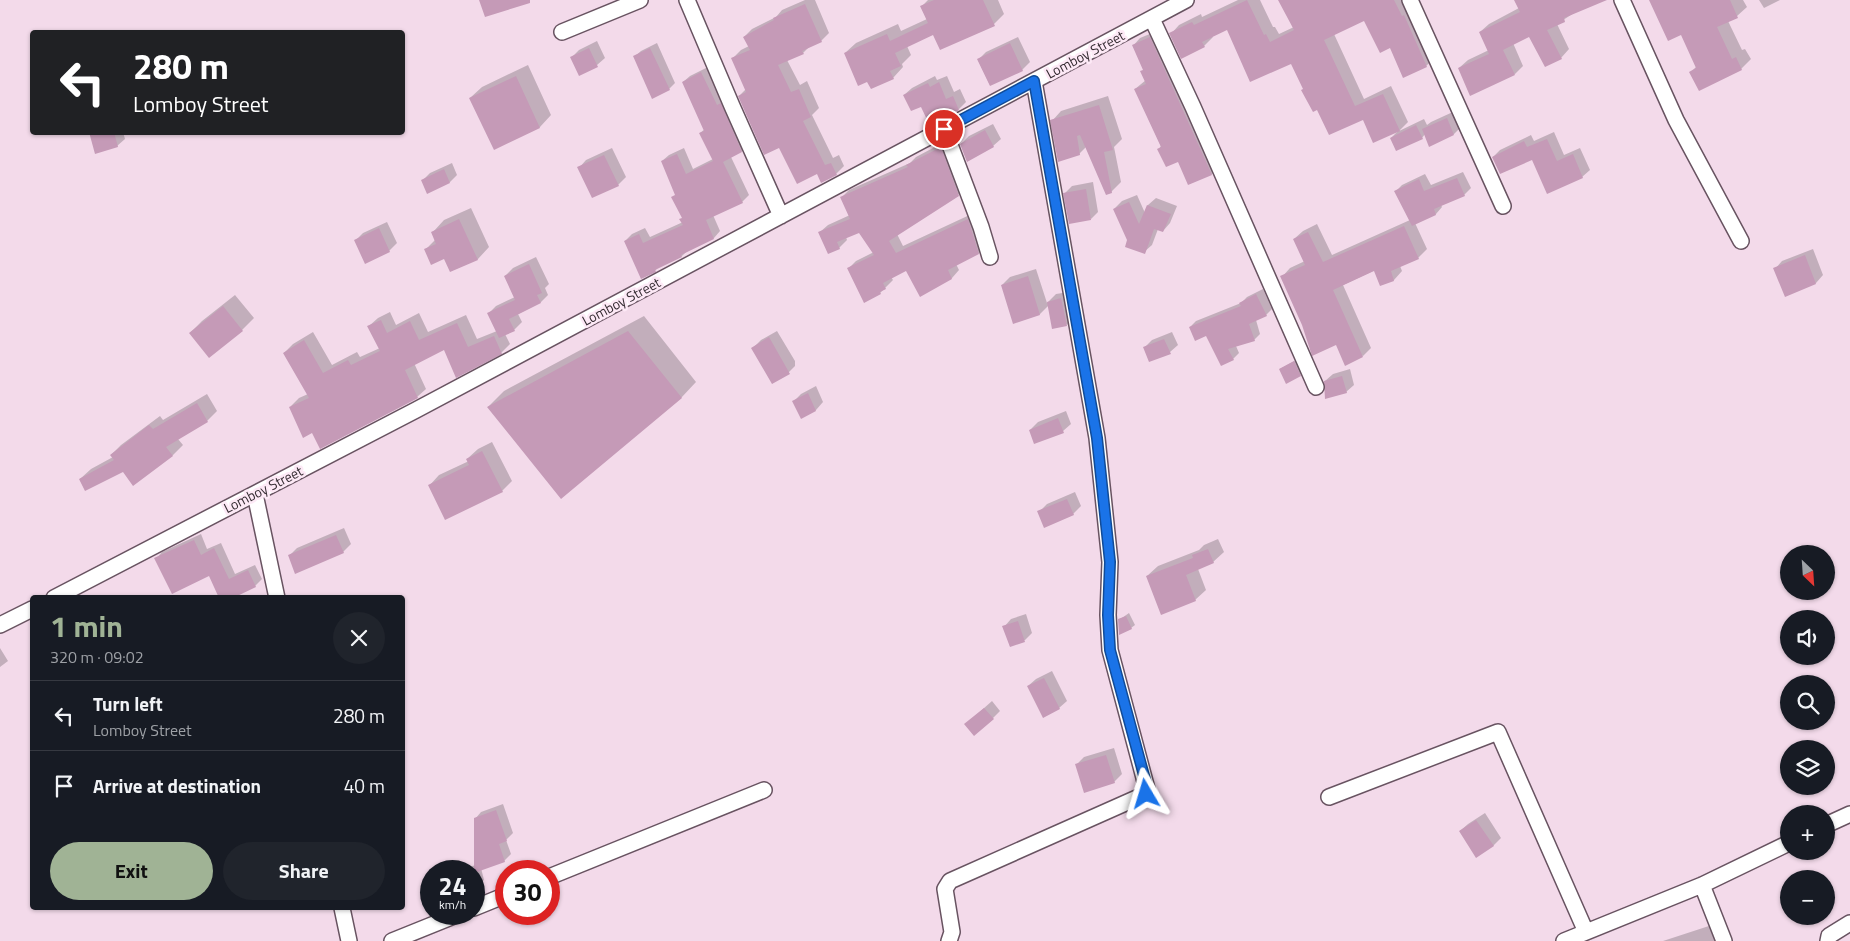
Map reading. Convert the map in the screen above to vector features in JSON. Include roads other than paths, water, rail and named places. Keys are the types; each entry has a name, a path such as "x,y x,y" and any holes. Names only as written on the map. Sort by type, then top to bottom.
{"street":[{"path":"562,32 624,3 640,0"},
{"path":"687,0 782,216"},
{"name":"Lomboy Street","path":"60,595 782,216 1186,0"},
{"path":"1410,0 1503,206"},
{"path":"1622,0 1676,120 1741,241"},
{"path":"1152,19 1193,107 1316,387"},
{"path":"949,941 952,932 945,889 950,881 1140,797 1146,794 1147,789 1110,650 1108,615 1110,562 1097,438 1034,81"},
{"path":"944,129 981,226 990,257"},
{"path":"255,494 276,595"},
{"path":"0,625 30,610"},
{"path":"1329,797 1498,732 1586,932"},
{"path":"560,873 764,790"},
{"path":"1835,821 1850,814"},
{"path":"1564,941 1702,885 1780,847"},
{"path":"1702,885 1724,941"},
{"path":"342,910 349,941"},
{"path":"1828,941 1830,936 1850,922"},
{"path":"392,941 432,925"}]}
